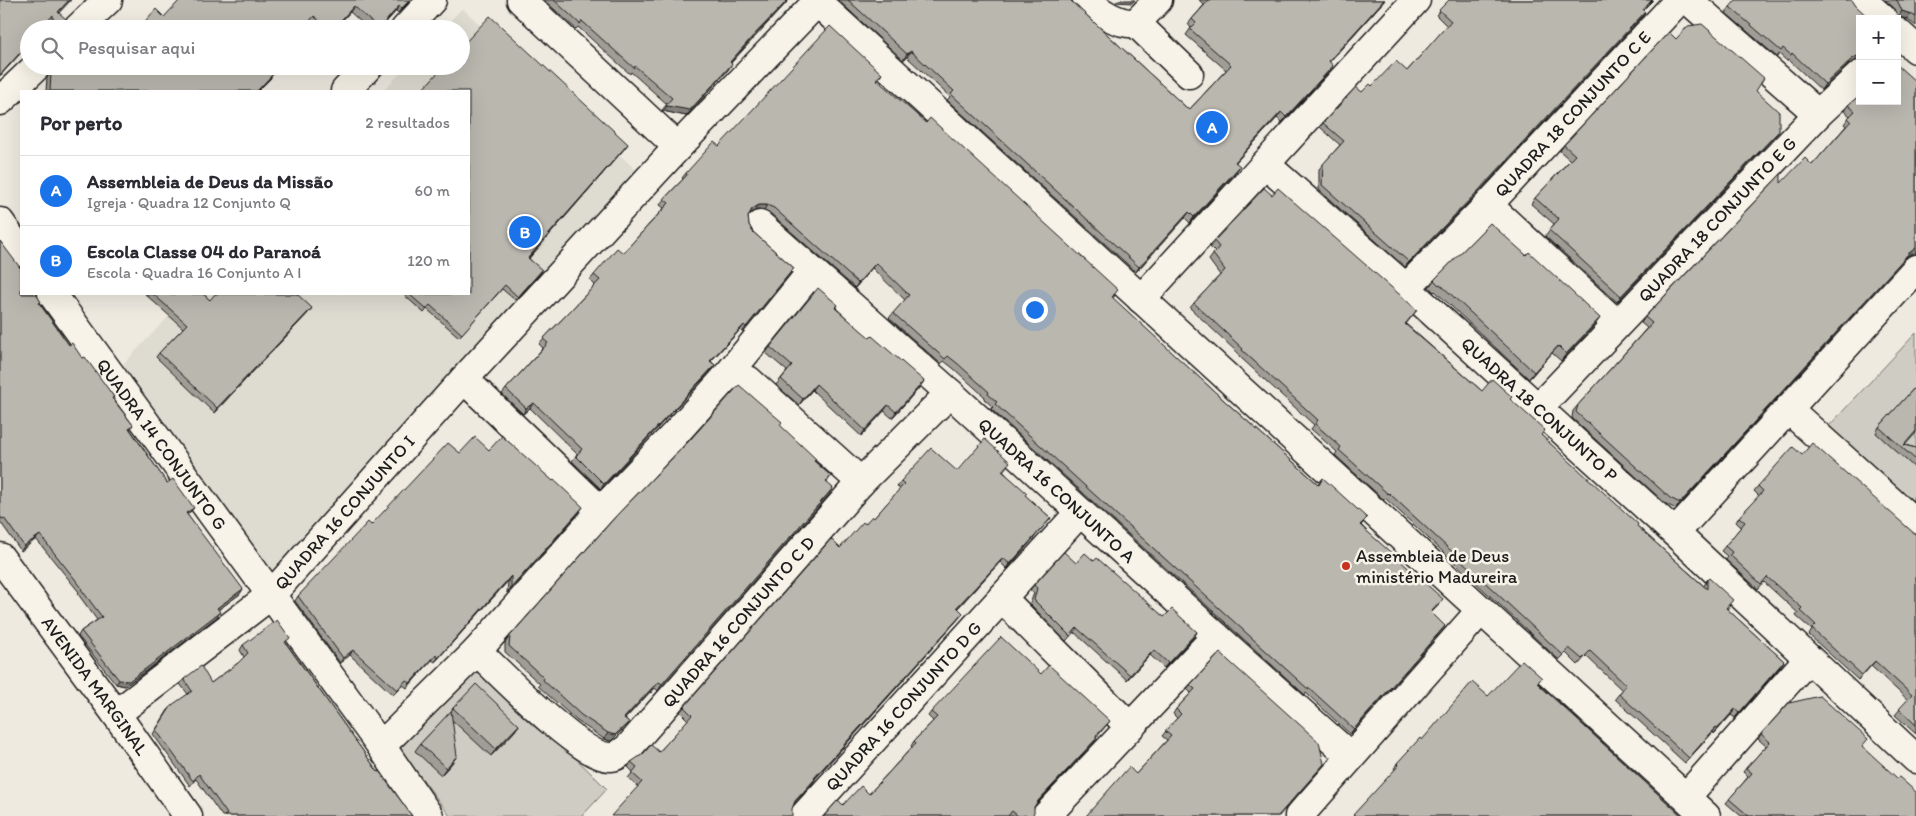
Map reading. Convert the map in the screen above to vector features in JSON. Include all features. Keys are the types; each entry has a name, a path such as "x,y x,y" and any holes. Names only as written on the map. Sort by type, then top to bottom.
{"street":[{"path":"87,20 108,0"},
{"path":"413,20 432,0"},
{"path":"521,0 678,147"},
{"path":"1087,0 1093,6 1126,24 1136,23 1158,0"},
{"path":"1141,299 1416,0"},
{"name":"QUADRA 18 CONJUNTO C E","path":"1406,288 1488,205 1679,0"},
{"path":"1688,0 1818,114"},
{"path":"1862,0 1878,15"},
{"path":"816,1 1706,816"},
{"name":"QUADRA 16 CONJUNTO I","path":"429,816 382,746 271,594 464,379 816,1"},
{"path":"1136,23 1189,74"},
{"path":"11,95 29,75"},
{"path":"346,90 360,75"},
{"name":"QUADRA 18 CONJUNTO E G","path":"1538,408 1818,114 1856,79"},
{"name":"QUADRA 18 CONJUNTO P","path":"1265,164 1406,288 1675,533 1916,759"},
{"path":"1488,205 1617,324"},
{"path":"0,222 20,251"},
{"name":"QUADRA 16 CONJUNTO A","path":"760,225 950,393 1216,636 1351,756"},
{"path":"382,746 477,651 602,511 673,436 726,377 812,271"},
{"path":"1675,533 1788,409 1910,286"},
{"name":"QUADRA 14 CONJUNTO G","path":"53,295 271,594"},
{"path":"726,377 734,374 748,380 861,482"},
{"path":"464,379 602,511"},
{"name":"QUADRA 16 CONJUNTO C D","path":"477,651 573,740 605,757 614,757 628,748 861,482 950,393"},
{"path":"1788,409 1916,524"},
{"name":"QUADRA 16 CONJUNTO D G","path":"804,816 1080,512"},
{"name":"AVENIDA MARGINAL","path":"0,557 116,714 188,816"},
{"path":"116,714 271,594"},
{"path":"1002,598 1129,726"},
{"path":"1299,816 1481,610"},
{"path":"1046,816 1216,636"},
{"path":"1686,796 1808,659"}],"shaded area":[{"path":"462,8 637,171 274,569 252,569 112,376 189,295 470,295 470,90 384,90 398,75 470,75 470,20 451,20"},
{"path":"1916,333 1916,508 1828,427"},
{"path":"472,668 543,726 607,789 582,816 450,816 400,749"}],"building":[{"path":"0,0 69,0 58,12 66,20 53,20 53,15 49,20 20,20 20,53 0,75"},
{"path":"180,0 410,0 402,8 399,6 387,20 369,20 354,6 341,20 318,20 314,16 311,20 146,20 156,9 164,17"},
{"path":"554,0 788,0 753,36 730,62 732,64 690,110 667,106 672,98 635,66 634,68 582,21 580,24"},
{"path":"848,0 1070,0 1189,110 1231,65 1190,29 1196,23 1192,19 1209,0 1384,0 1329,61 1333,66 1286,117 1281,112 1235,162 1240,166 1194,217 1189,212 1139,267 951,94 954,91 911,51 907,54"},
{"path":"1449,0 1652,0 1643,10 1645,12 1480,189 1409,262 1322,185 1323,164 1344,141 1323,123 1356,87 1362,92 1370,84 1372,86 1396,61 1407,71 1451,21 1439,10"},
{"path":"1736,0 1852,0 1866,15 1856,15 1856,57 1825,84 1792,53 1791,55 1783,48 1781,51 1730,7"},
{"path":"1896,0 1916,0 1916,17 1902,11"},
{"path":"490,16 628,144 528,258 542,270 518,297 505,285 462,334 430,305 426,309 410,295 470,295 470,90 422,90 436,75 470,75 470,37"},
{"path":"1702,24 1764,78 1756,91 1779,112 1779,131 1621,296 1549,230 1559,219 1535,198 1575,155 1564,145 1669,32 1676,39 1688,26"},
{"path":"830,26 882,74 876,79 926,123 930,118 1118,290 1112,297 1227,403 1319,485 1323,478 1367,518 1360,525 1443,599 1431,612 1445,626 1354,729 995,404 997,402 988,394 989,392 957,363 948,356 945,359 893,313 909,295 876,263 858,283 774,208 767,205 759,205 752,209 748,217 749,225 753,232 794,268 746,327 744,325 710,361 715,365 604,484 576,456 582,449 534,403 526,408 506,389 548,343 543,339 600,280 594,275 617,248 623,253 669,203 664,199 714,142 719,146"},
{"path":"1901,69 1916,82 1916,248 1909,253 1680,503 1670,498 1576,412 1578,405 1652,323 1645,317 1781,174 1781,183 1805,158 1812,165 1851,121 1848,118 1855,111 1848,105 1856,98 1856,105 1901,105"},
{"path":"51,75 272,75 258,90 50,90"},
{"path":"1264,188 1272,195 1278,188 1417,310 1405,324 1482,391 1492,379 1512,397 1510,399 1545,430 1541,435 1638,524 1637,526 1707,589 1707,580 1709,578 1733,600 1726,608 1784,661 1739,713 1735,709 1718,728 1716,727 1689,758 1619,694 1626,685 1590,651 1582,659 1569,648 1563,655 1389,493 1339,450 1341,447 1315,424 1318,420 1194,303 1225,270 1213,254 1219,247 1214,241"},
{"path":"1490,223 1526,255 1529,252 1600,318 1566,354 1558,346 1534,372 1434,280"},
{"path":"0,241 20,268 20,295 37,295 41,302 39,303 69,345 72,343 82,358 85,357 114,397 112,398 133,425 129,428 167,483 173,479 194,508 186,513 243,589 217,608 220,612 129,681 119,680 81,631 102,617 82,588 40,535 24,546 4,518 2,519 0,516"},
{"path":"818,288 838,305 835,308 870,338 872,336 924,381 896,412 888,405 865,430 816,384 803,399 781,379 792,366 770,347"},
{"path":"154,295 204,295 210,300 214,295 298,295 312,308 217,408 159,353 187,324"},
{"path":"739,385 782,422 780,425 816,459 814,461 831,476 826,482 833,488 662,684 659,682 654,686 624,718 629,722 615,735 608,733 581,715 543,680 544,678 509,646 510,636 617,515 689,441"},
{"path":"1916,386 1916,431 1904,445 1916,448 1916,460 1879,427"},
{"path":"502,436 583,507 511,588 511,576 438,658 436,655 410,683 406,680 397,690 353,650 343,658 298,596 368,522 371,525 448,443 460,453 475,437 489,450"},
{"path":"985,439 1010,462 1002,471 1051,518 1010,564 1003,558 957,607 963,613 814,778 795,801 792,816 611,816 642,782 632,773 637,767 631,762 643,754 651,745 659,752 692,715 684,707 831,539 840,548 863,522 865,524 872,516 874,518 904,484 901,481 931,448 957,471"},
{"path":"1812,443 1916,535 1916,725 1899,709 1912,695 1875,661 1862,675 1812,629 1816,625 1800,610 1802,608 1767,577 1761,584 1730,555 1732,552 1725,546 1745,522 1739,517 1763,491 1758,486 1793,447 1802,455"},
{"path":"1064,552 1076,563 1085,553 1094,561 1097,558 1164,617 1172,609 1197,632 1168,663 1154,650 1130,675 1077,628 1070,636 1034,600 1037,588 1034,585"},
{"path":"277,620 290,638 285,642 378,772 412,816 224,816 227,814 199,774 193,781 156,730 172,705 192,691 184,679 201,666 211,683 248,653 243,645"},
{"path":"1001,637 1041,674 1049,665 1110,721 1095,737 1097,738 1038,801 1034,807 1034,813 1031,816 1018,816 1012,811 1008,816 824,816 838,800 843,805 861,786 869,794 937,717 931,712"},
{"path":"1220,653 1319,742 1324,764 1278,816 1086,816 1129,767 1136,774 1171,736 1165,731 1181,714 1176,709 1195,689 1190,685"},
{"path":"1522,660 1542,678 1537,683 1682,816 1353,815 1399,765 1397,763 1420,738 1422,740 1472,682 1488,696"},
{"path":"476,684 519,725 496,749 453,708"},
{"path":"1820,696 1868,739 1862,746 1897,778 1899,777 1916,792 1916,816 1749,816 1729,799 1752,773 1746,768 1770,742 1761,734 1789,703"},
{"path":"451,711 457,756 446,768 420,744"}],"place":[{"name":"Assembleia de Deus da Missão","path":"1212,127"},
{"name":"Escola Classe 04 do Paranoá","path":"525,232"},
{"name":"Assembleia de Deus ministério Madureira","path":"1346,566"}]}
